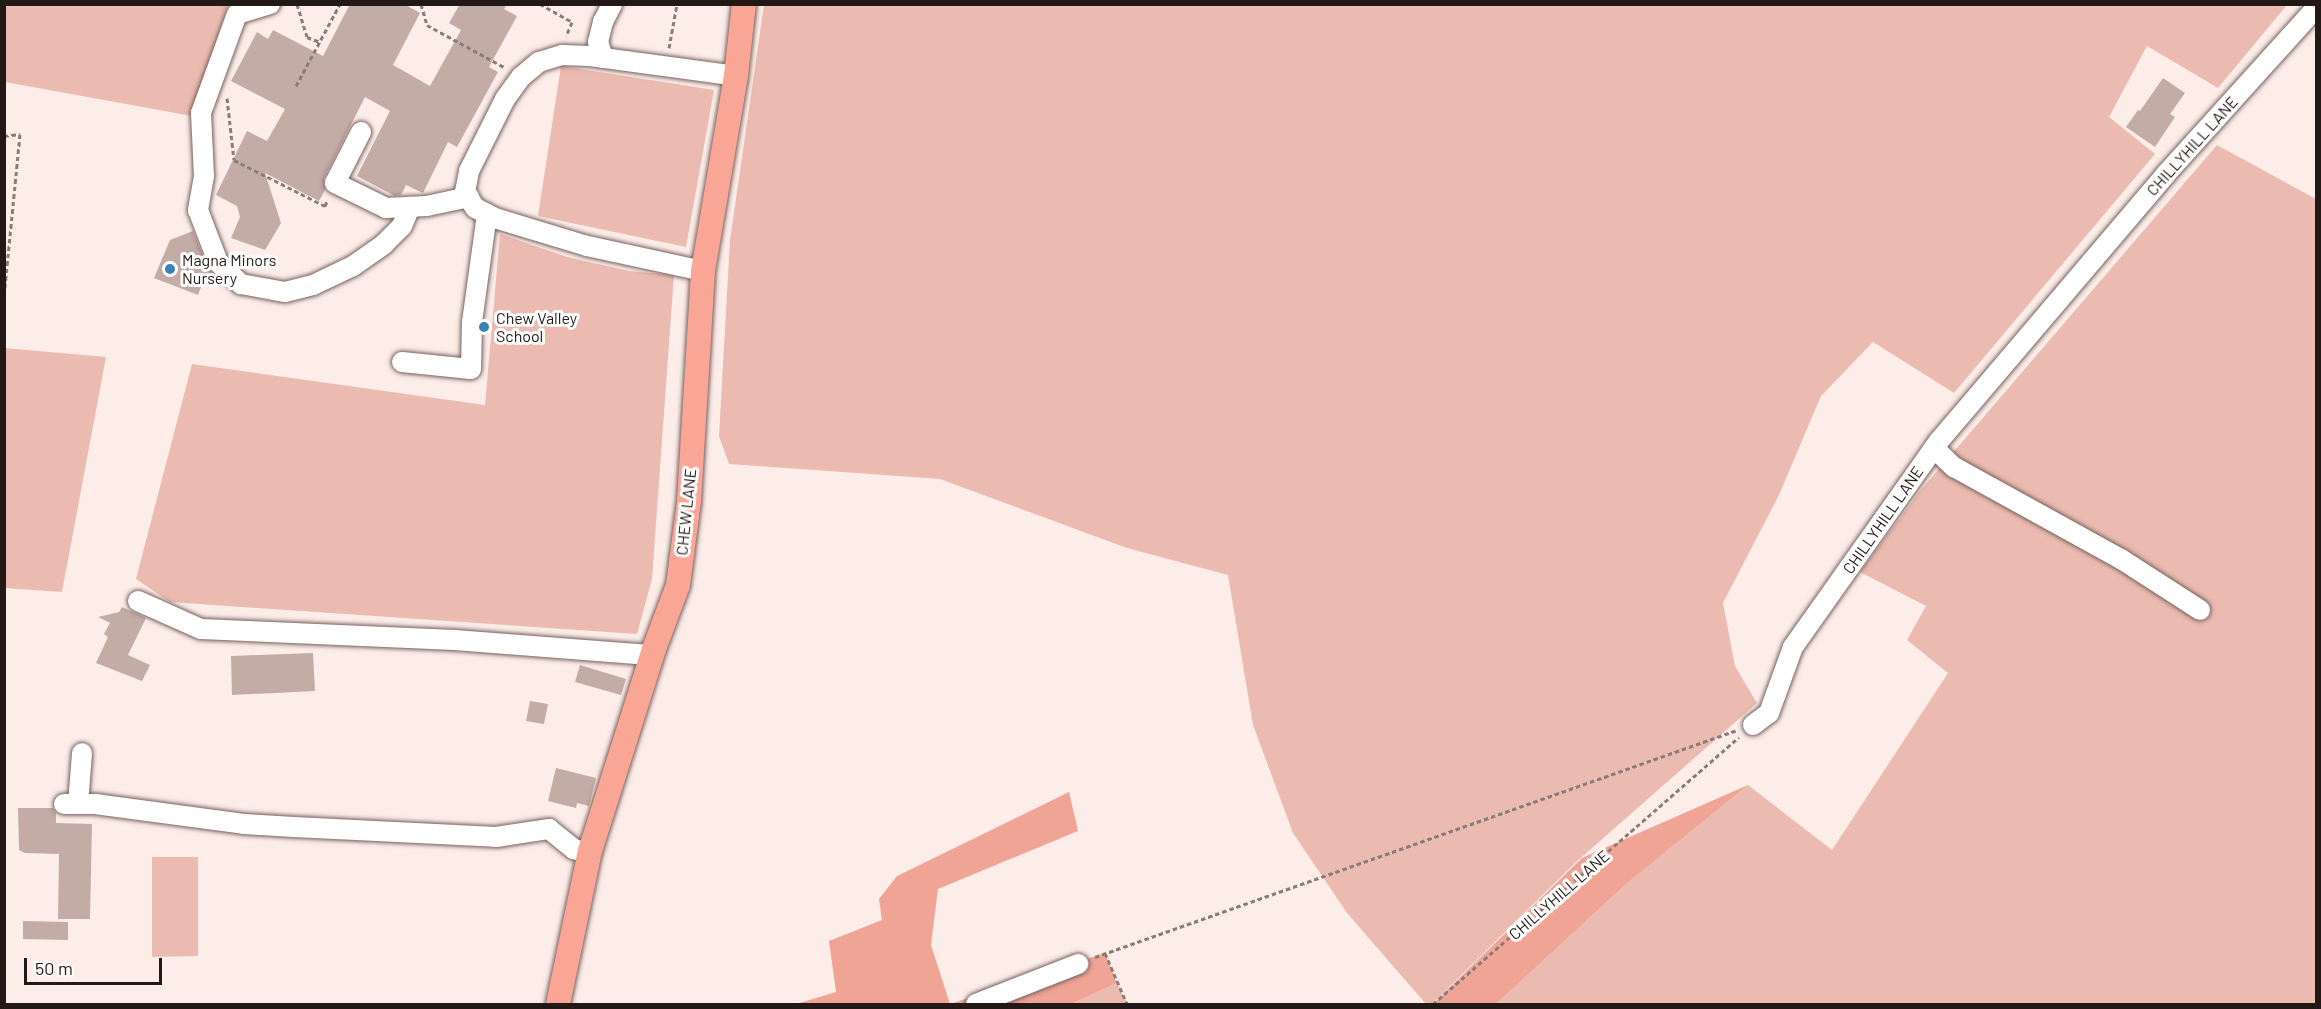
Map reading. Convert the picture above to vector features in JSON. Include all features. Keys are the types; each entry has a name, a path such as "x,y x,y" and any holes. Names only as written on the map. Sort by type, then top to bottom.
{"main road":[{"name":"CHEW LANE","path":"558,1005 590,854 652,655 678,585 689,501 703,271 736,76 744,4"}],"street":[{"path":"270,4 237,14 201,113 204,176 198,210 218,262 241,284 285,292 313,285 353,266 384,244 402,226 410,207"},
{"path":"603,58 598,42 603,22 612,4"},
{"name":"CHILLYHILL LANE","path":"1753,725 1769,713 1793,647 1934,448 2166,174 2316,8"},
{"path":"703,271 587,246 487,214 476,208 465,192 469,171 505,99 521,76 539,62 562,55 603,58 736,76"},
{"path":"361,132 335,183 386,208 410,207 469,197"},
{"path":"402,362 471,369 472,322 487,214"},
{"path":"1934,448 1954,466 2121,559 2200,610"},
{"path":"138,601 201,630 455,640 652,655"},
{"path":"82,753 71,804 294,827 496,837 549,829 574,849 590,854"},
{"path":"976,1005 1078,964"}],"path":[{"path":"297,4 307,37 320,42"},
{"path":"296,86 340,4"},
{"path":"421,4 427,25 521,76"},
{"path":"540,4 572,22 562,44 562,55"},
{"path":"668,50 677,4"},
{"path":"226,91 234,160 325,206 335,183"},
{"path":"4,136 20,134 4,296"},
{"path":"1078,964 1753,725"},
{"name":"CHILLYHILL LANE","path":"1433,1005 1753,725"},
{"path":"1105,953 1127,1005"}],"shaded area":[{"path":"764,4 2287,5 2218,88 2147,46 2109,117 2155,154 1954,393 1873,342 1821,396 1779,495 1723,603 1735,666 1757,703 1575,863 1432,1004 1426,1004 1347,913 1293,833 1253,725 1228,575 1127,548 940,479 729,464 719,436 730,240"},
{"path":"4,5 228,5 192,116 5,82"},
{"path":"561,66 714,90 686,247 538,216"},
{"path":"2217,145 2316,199 2316,1004 1496,1004 1625,885 1748,785 1832,850 1948,673 1907,640 1926,606 1860,572 1920,491"},
{"path":"500,234 567,257 629,271 674,275 652,579 637,634 170,602 136,579 192,364 485,405"},
{"path":"4,348 106,357 62,592 5,588"},
{"path":"1748,785 1625,885 1496,1004 1433,1004 1582,858"},
{"path":"1069,792 1078,831 938,889 931,945 950,1004 796,1004 836,992 829,941 882,920 879,899 897,876"},
{"path":"152,857 198,857 198,956 152,957"},
{"path":"1105,953 1117,983 1071,1004 950,1004"},
{"path":"1117,983 1127,1004 1071,1004"}],"building":[{"path":"350,4 404,4 420,13 393,65 430,86 461,30 449,23 460,4 507,4 504,9 517,16 489,67 498,72 457,147 448,142 423,193 406,185 401,195 395,196 357,176 390,111 365,97 324,178 325,190 319,201 265,173 281,223 265,250 231,238 240,217 237,206 216,195 247,131 267,141 285,109 231,81 257,32 268,39 273,30 323,56"},
{"path":"2163,78 2185,93 2170,114 2175,117 2155,147 2126,127"},
{"path":"193,231 207,266 213,274 205,277 198,295 154,278 170,240"},
{"path":"122,607 146,618 128,655 150,665 142,681 96,663 108,637 104,634 110,623 98,617 119,612"},
{"path":"313,653 315,691 232,695 231,656"},
{"path":"580,665 626,679 621,695 575,682"},
{"path":"530,701 548,704 544,724 526,721"},
{"path":"556,768 596,778 589,806 577,803 576,808 548,801"},
{"path":"18,808 53,808 56,813 56,823 92,824 90,919 58,919 59,854 25,853 19,850"},
{"path":"23,921 68,922 68,940 23,939"}],"place":[{"name":"Magna Minors Nursery","path":"170,269"},
{"name":"Chew Valley School","path":"484,327"}]}
